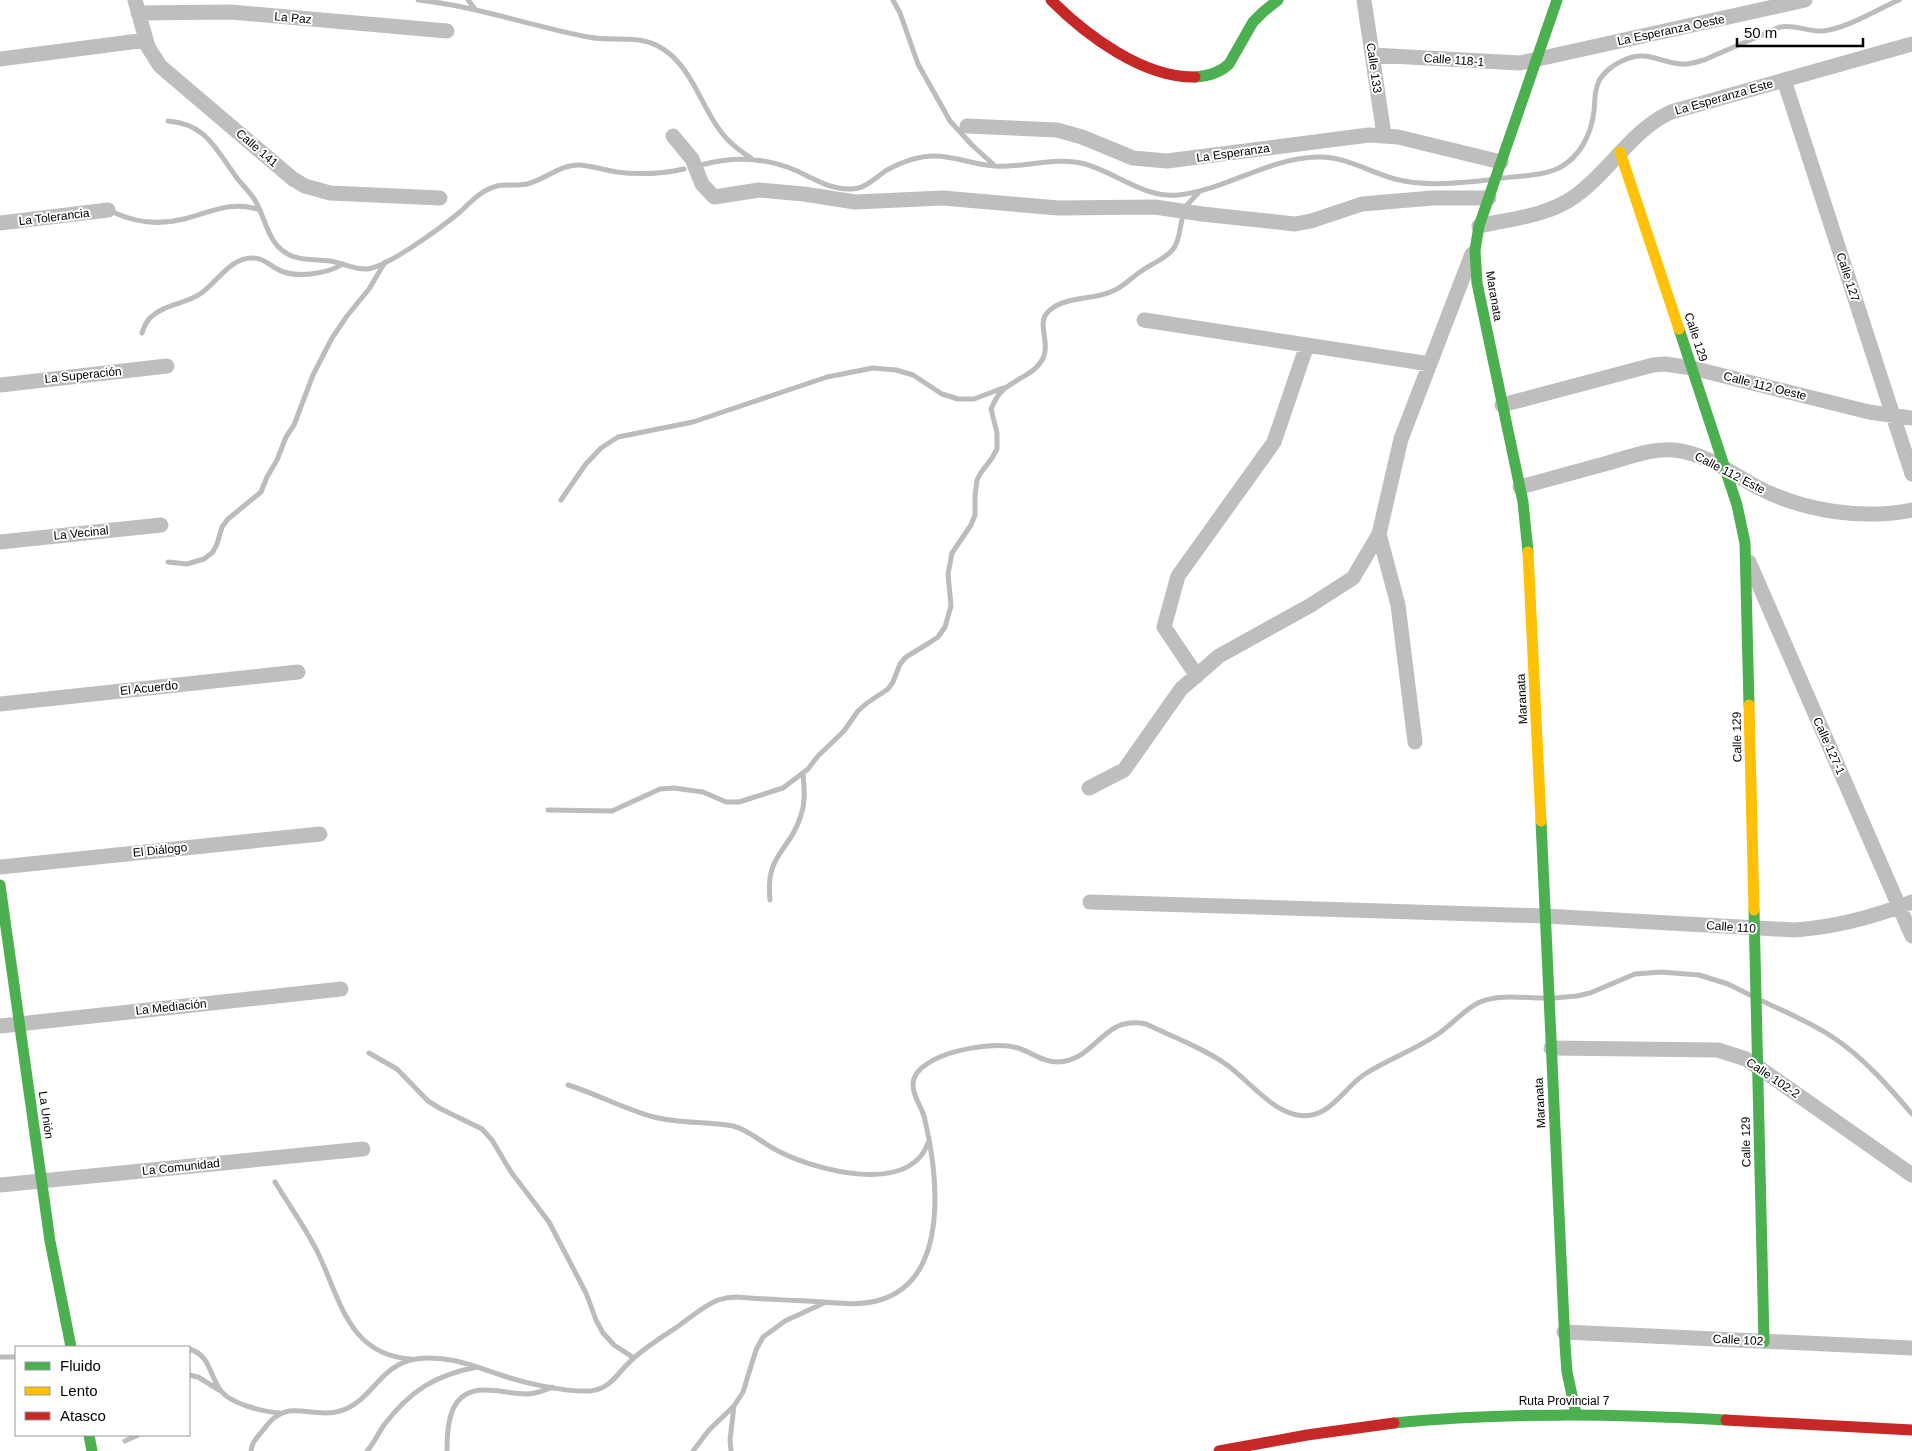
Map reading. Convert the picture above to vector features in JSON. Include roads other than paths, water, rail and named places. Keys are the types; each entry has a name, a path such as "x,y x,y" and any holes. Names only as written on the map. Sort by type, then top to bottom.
{"street":[{"path":"1051,0 1079,27 1113,48 1154,70 1192,79 1214,75 1230,64 1252,24 1271,2"},
{"name":"Calle 133","path":"1364,0 1384,135"},
{"name":"Maranata","path":"1557,0 1479,226 1474,269 1520,487 1529,560 1564,1332 1567,1372 1576,1414"},
{"name":"La Esperanza Oeste","path":"1537,59 1805,0"},
{"name":"La Paz","path":"137,7 231,12 447,31"},
{"name":"Calle 141","path":"137,7 146,40 160,66 282,170 305,186 330,193 440,198"},
{"path":"0,59 146,40"},
{"name":"La Esperanza Este","path":"1479,226 1540,212 1561,205 1585,189 1649,124 1671,112 1912,44"},
{"name":"Calle 118-1","path":"1372,55 1509,64 1537,59"},
{"name":"Calle 127","path":"1784,80 1912,474"},
{"name":"La Esperanza","path":"967,126 1057,130 1076,135 1133,158 1167,161 1353,136 1384,135 1501,162"},
{"path":"673,136 692,159 702,184 714,197 759,190 804,194 855,202 943,198 1058,208 1155,207 1296,224 1362,204 1432,198 1489,198"},
{"name":"Calle 129","path":"1620,152 1741,518 1746,557 1764,1342"},
{"name":"La Tolerancia","path":"0,223 108,210"},
{"path":"1089,788 1124,770 1181,690 1219,656 1311,605 1352,578 1379,534 1401,439 1475,248"},
{"path":"1144,320 1430,364"},
{"path":"1197,676 1164,627 1178,576 1274,442 1307,345"},
{"name":"Calle 112 Oeste","path":"1502,405 1653,365 1666,364 1692,368 1860,410 1893,417 1912,418"},
{"name":"La Superación","path":"0,385 167,366"},
{"name":"Calle 112 Este","path":"1520,487 1660,450 1674,450 1699,456 1774,495 1815,507 1860,514 1894,513 1912,510"},
{"name":"La Vecinal","path":"0,542 161,524"},
{"path":"1379,534 1398,605 1415,742"},
{"name":"Calle 127-1","path":"1746,557 1906,904 1912,936"},
{"name":"El Acuerdo","path":"0,704 298,672"},
{"name":"El Diálogo","path":"0,866 320,834"},
{"name":"La Unión","path":"0,885 50,1241 72,1346"},
{"name":"Calle 110","path":"1090,902 1545,916 1755,929 1816,929 1856,921 1906,904"},
{"name":"La Mediación","path":"0,1026 341,989"},
{"name":"Calle 102-2","path":"1552,1048 1718,1050 1746,1059 1912,1175"},
{"name":"La Comunidad","path":"0,1185 363,1148"},
{"name":"Calle 102","path":"1564,1332 1912,1348"},
{"name":"Ruta Provincial 7","path":"1219,1451 1324,1432 1476,1416 1576,1414 1912,1430"},
{"path":"89,1436 92,1451"}],"waterway":[{"path":"418,0 482,11 588,37 638,40 655,44 668,52 680,64 688,74 720,130 733,145 751,158"},
{"path":"468,0 475,9"},
{"path":"893,0 900,13 918,64 950,121 994,165"},
{"path":"1502,178 1545,173 1559,168 1573,158 1587,137 1594,111 1595,92 1599,81 1603,75 1622,61 1645,56 1673,63 1692,63 1704,60 1780,27 1791,26 1817,31 1831,30 1899,0"},
{"path":"168,121 192,127 209,140 254,199 275,243 286,253 302,259 330,261 362,269 376,267 401,254 441,227 481,193 497,186 527,184 573,165 634,174 684,169"},
{"path":"701,165 737,159 773,163 785,166 830,186 844,189 866,185 887,170 903,162 934,156 995,166 1062,161 1074,162 1097,168 1153,193 1165,195 1196,192 1283,162 1301,158 1320,157 1339,159 1385,176 1418,183 1442,184 1489,180"},
{"path":"1186,206 1200,191"},
{"path":"115,213 140,221 157,222 175,221 222,208 240,206 260,210"},
{"path":"548,810 612,811 660,789 674,788 703,792 726,802 739,802 783,788 808,769 818,756 844,731 858,711 888,689 900,664 906,657 938,637 945,627 951,606 948,574 952,553 971,525 975,515 977,480 997,449 997,433 991,409 1001,392 1031,372 1041,362 1045,350 1043,326 1046,315 1055,306 1114,291 1147,267 1164,258 1176,244 1183,215"},
{"path":"142,333 144,326 151,317 200,294 231,266 245,259 260,259 277,269 292,274 320,273 343,264"},
{"path":"168,562 187,564 204,559 213,552 222,527 228,519 261,492 286,437 294,425 313,375 332,338 369,289 385,262"},
{"path":"561,500 585,465 601,448 618,437 693,422 827,377 873,368 896,370 913,375 942,394 958,399 974,399 1003,388"},
{"path":"770,900 769,884 771,872 791,837 803,810 803,773"},
{"path":"1554,998 1590,993 1635,974 1661,972 1699,975 1728,984 1750,995"},
{"path":"251,1451 253,1444 272,1419 280,1414 289,1411 325,1413 348,1408 358,1402 392,1369 416,1359 439,1358 450,1360 535,1385 558,1389 598,1390 614,1379 628,1363 644,1350 702,1309 718,1300 737,1297 844,1304 862,1303 880,1300 903,1289 918,1271 928,1249 934,1223 935,1196 930,1143 924,1116 913,1090 913,1082 921,1068 946,1055 984,1046 1008,1046 1018,1048 1052,1062 1071,1060 1082,1054 1109,1031 1119,1026 1131,1023 1146,1024 1218,1059 1278,1108 1297,1115 1308,1116 1327,1109 1365,1074 1429,1040 1468,1009 1480,1002 1503,997 1543,998"},
{"path":"1762,1001 1817,1027 1845,1046 1876,1073 1912,1114"},
{"path":"369,1053 397,1069 428,1101 482,1129 492,1140 511,1172 549,1222 586,1293 603,1333 614,1345 634,1358"},
{"path":"568,1085 654,1117 674,1121 733,1126 796,1159 838,1171 882,1174 902,1169 918,1159 928,1143"},
{"path":"275,1182 317,1251 340,1304 359,1335 373,1347 390,1355 411,1359"},
{"path":"693,1451 709,1430 734,1406 743,1392 756,1350 763,1337 785,1321 824,1303"},
{"path":"190,1349 202,1356 206,1361 217,1385 226,1396 248,1406 280,1413"},
{"path":"0,1357 15,1357"},
{"path":"367,1451 394,1413 424,1386 448,1375 477,1367"},
{"path":"190,1375 198,1377 219,1390"},
{"path":"447,1451 449,1420 457,1402 463,1396 484,1390 525,1394 552,1387"},
{"path":"731,1451 730,1440 734,1406"},
{"path":"125,1441 136,1436"}]}
